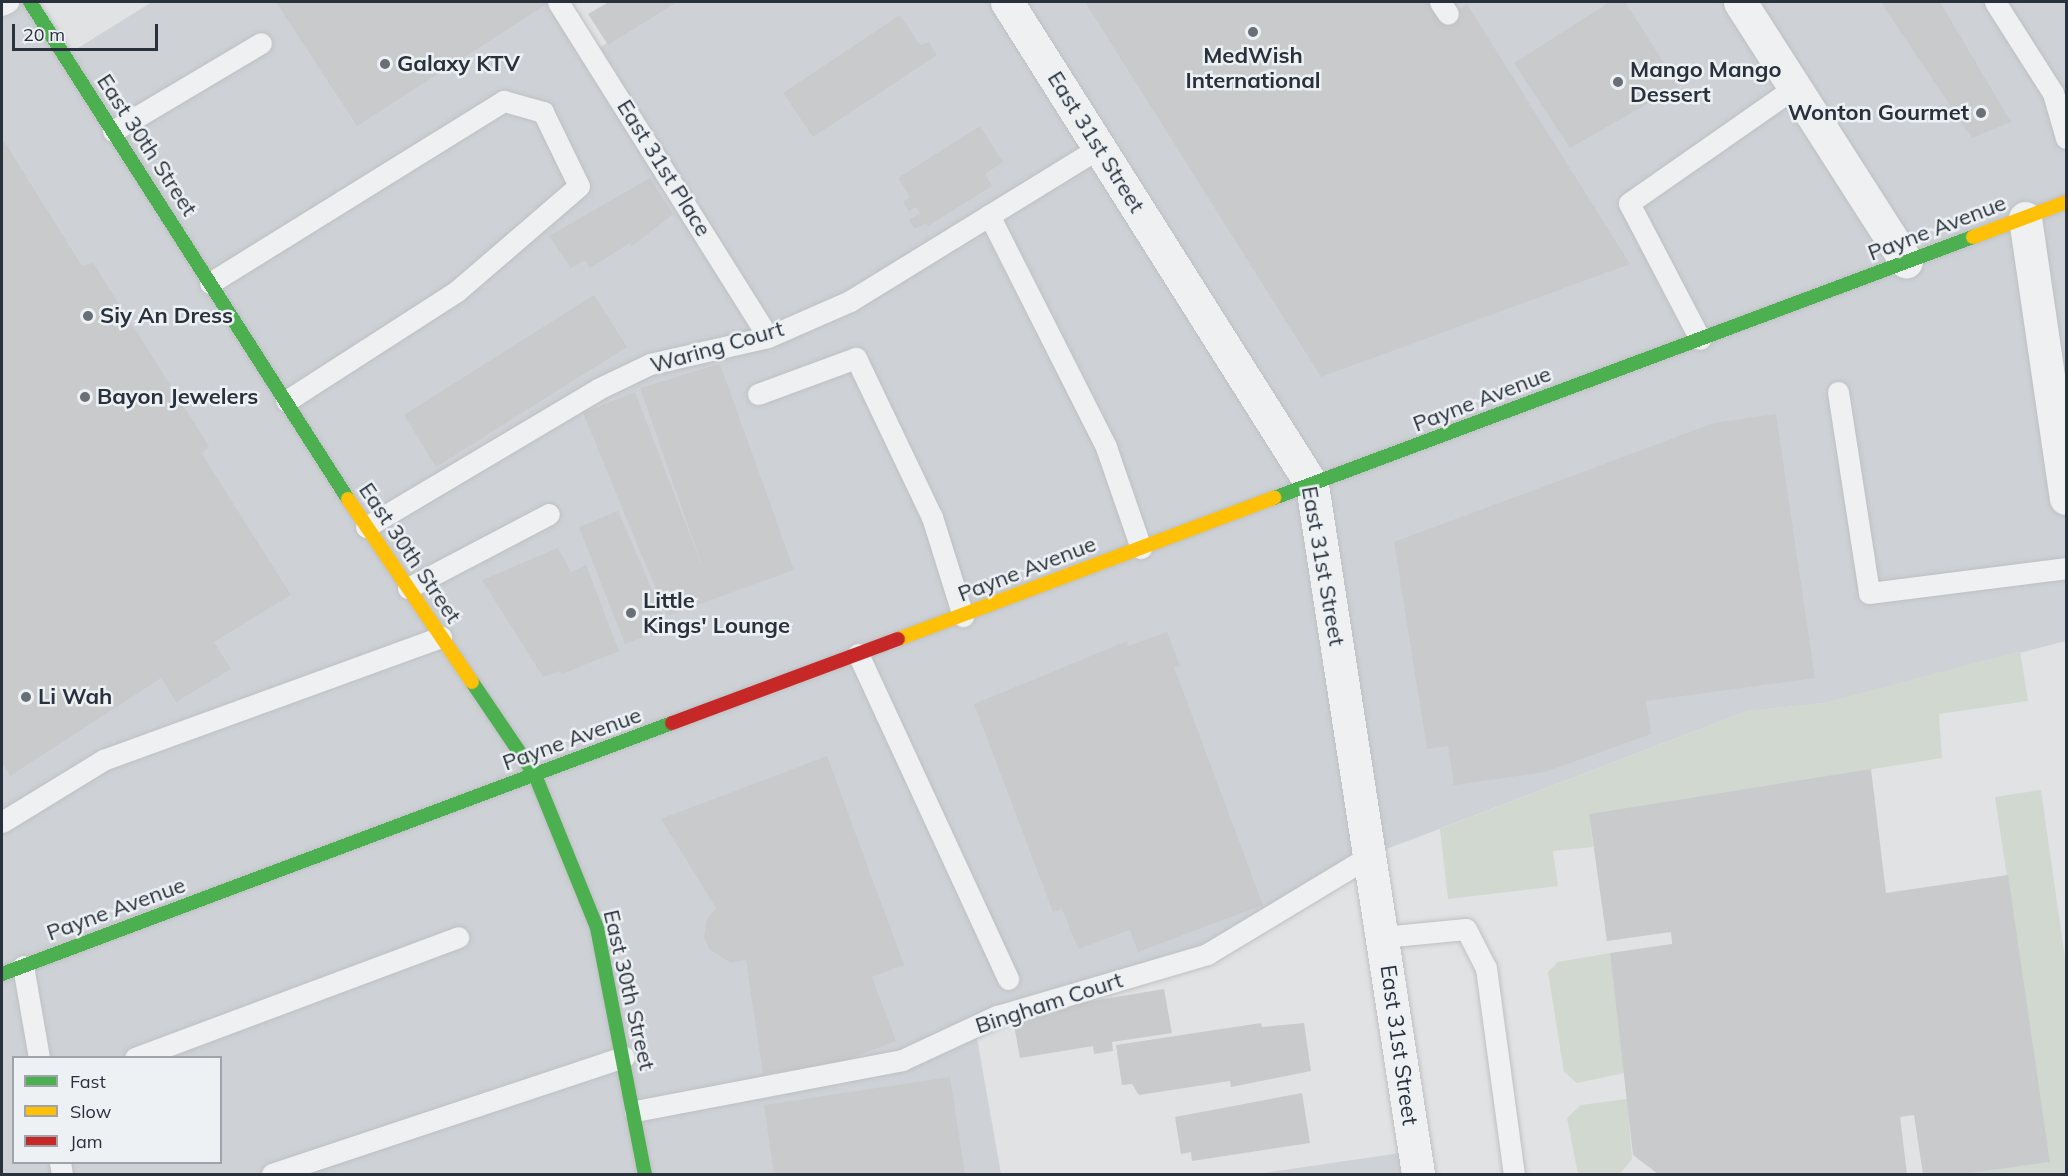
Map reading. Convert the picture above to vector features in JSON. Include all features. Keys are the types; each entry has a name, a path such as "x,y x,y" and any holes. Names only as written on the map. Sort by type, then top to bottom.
{"street":[{"name":"East 30th Street","path":"30,2 366,527 536,775 597,928 635,1111 645,1174"},
{"name":"East 31st Street","path":"1007,2 1312,485 1371,855 1418,1174"},
{"path":"1740,2 1906,262"},
{"name":"Payne Avenue","path":"2,974 2067,202"},
{"path":"2025,218 2067,498"}],"lane":[{"path":"2,5 8,2"},
{"name":"East 31st Place","path":"558,2 768,337"},
{"path":"1995,2 2053,93 2067,138"},
{"path":"113,131 261,43"},
{"path":"1700,339 1629,202 1795,87"},
{"path":"210,283 504,101 543,112 579,186 457,291 286,400"},
{"name":"Waring Court","path":"366,527 598,389 640,369 768,337 850,301 1099,148"},
{"path":"989,215 1106,447 1141,549"},
{"path":"759,394 856,358 932,517 963,616"},
{"path":"1838,393 1869,593 2067,568"},
{"path":"408,588 549,514"},
{"path":"2,822 104,760 441,637"},
{"path":"858,654 1008,979"},
{"name":"Bingham Court","path":"635,1111 902,1060 997,1016 1207,954 1371,855"},
{"path":"1383,937 1466,929 1486,968 1514,1174"},
{"path":"140,1056 458,937"},
{"path":"23,966 39,1056"},
{"path":"272,1174 624,1057"}],"shaded area":[{"path":"2,2 30,2 65,56 152,2 558,2 591,53 672,2 2066,2 2066,641 1824,703 1747,711 1371,855 1207,954 975,1027 1001,1174 2,1174"},
{"path":"2020,651 2028,701 1939,714 1942,758 1589,814 1593,847 1553,851 1558,886 1448,899 1440,829 1747,711 1824,703"},
{"path":"2041,790 2066,965 2066,1174 1958,1174 2050,1162 1995,797"},
{"path":"1610,953 1624,1073 1577,1083 1564,1072 1548,972 1558,962"},
{"path":"1627,1099 1632,1159 1620,1174 1578,1174 1567,1118 1581,1105"},
{"path":"1414,1151 1418,1174 1257,1174"}],"building":[{"name":"Galaxy KTV","path":"276,2 550,2 357,126"},
{"path":"609,2 677,2 608,45 588,14"},
{"path":"1085,2 1431,2 1442,20 1467,4 1630,264 1321,377"},
{"path":"1610,2 1625,2 1679,86 1570,148 1514,63"},
{"path":"1887,2 1940,2 2011,122 1972,138 1882,4"},
{"path":"900,15 920,45 929,42 937,55 813,137 783,93"},
{"path":"980,126 1003,162 985,174 992,186 928,226 926,223 915,229 909,220 920,213 916,207 909,211 903,202 910,197 898,178"},
{"path":"2,138 82,266 93,263 209,446 202,454 291,595 214,642 231,669 176,702 161,678 10,776 2,762"},
{"path":"650,178 673,214 631,247 630,243 590,268 585,260 571,268 549,236"},
{"path":"594,295 627,347 436,467 404,415"},
{"path":"720,364 794,570 667,616 583,413 635,392 706,577 640,388"},
{"path":"1776,414 1815,678 1646,701 1651,734 1545,772 1454,785 1448,746 1427,749 1394,542 1714,423"},
{"path":"618,511 668,627 625,644 579,527"},
{"path":"558,548 571,572 586,565 619,651 562,674 560,671 543,677 482,580"},
{"path":"1167,632 1180,666 1174,667 1263,905 1138,952 1130,930 1078,949 1062,909 1053,912 974,704 1127,641 1128,646"},
{"path":"827,756 904,965 872,977 896,1041 838,1063 763,1074 746,960 731,963 709,949 704,937 707,919 716,908 661,819"},
{"path":"1871,769 1886,893 2008,875 2050,1162 1962,1174 1923,1174 1914,1115 1900,1117 1907,1174 1658,1174 1633,1155 1610,953 1672,944 1671,932 1607,941 1589,814"},
{"path":"1164,989 1172,1033 1112,1042 1113,1051 1094,1054 1093,1046 1020,1058 1014,1025 1074,1004"},
{"path":"1261,1023 1262,1027 1304,1023 1311,1071 1231,1087 1230,1081 1139,1095 1132,1084 1122,1085 1116,1045"},
{"path":"950,1077 965,1174 774,1174 764,1105"},
{"path":"1302,1093 1310,1143 1192,1161 1191,1152 1181,1154 1175,1117"}],"traffic: fast":[{"path":"30,2 348,499"},
{"path":"1274,498 1973,237"},
{"path":"472,682 535,775 597,928 645,1174"},
{"path":"2,974 672,723"}],"traffic: slow":[{"path":"1973,237 2066,202"},
{"path":"898,639 1274,498"},
{"path":"348,499 472,682"}],"traffic: jam":[{"path":"672,723 898,639"}],"place":[{"name":"MedWish International","path":"1253,32"},
{"name":"Galaxy KTV","path":"385,64"},
{"name":"Mango Mango Dessert","path":"1618,82"},
{"name":"Wonton Gourmet","path":"1981,113"},
{"name":"Siy An Dress","path":"88,316"},
{"name":"Bayon Jewelers","path":"85,397"},
{"name":"Little Kings' Lounge","path":"631,613"},
{"name":"Li Wah","path":"26,697"}]}
